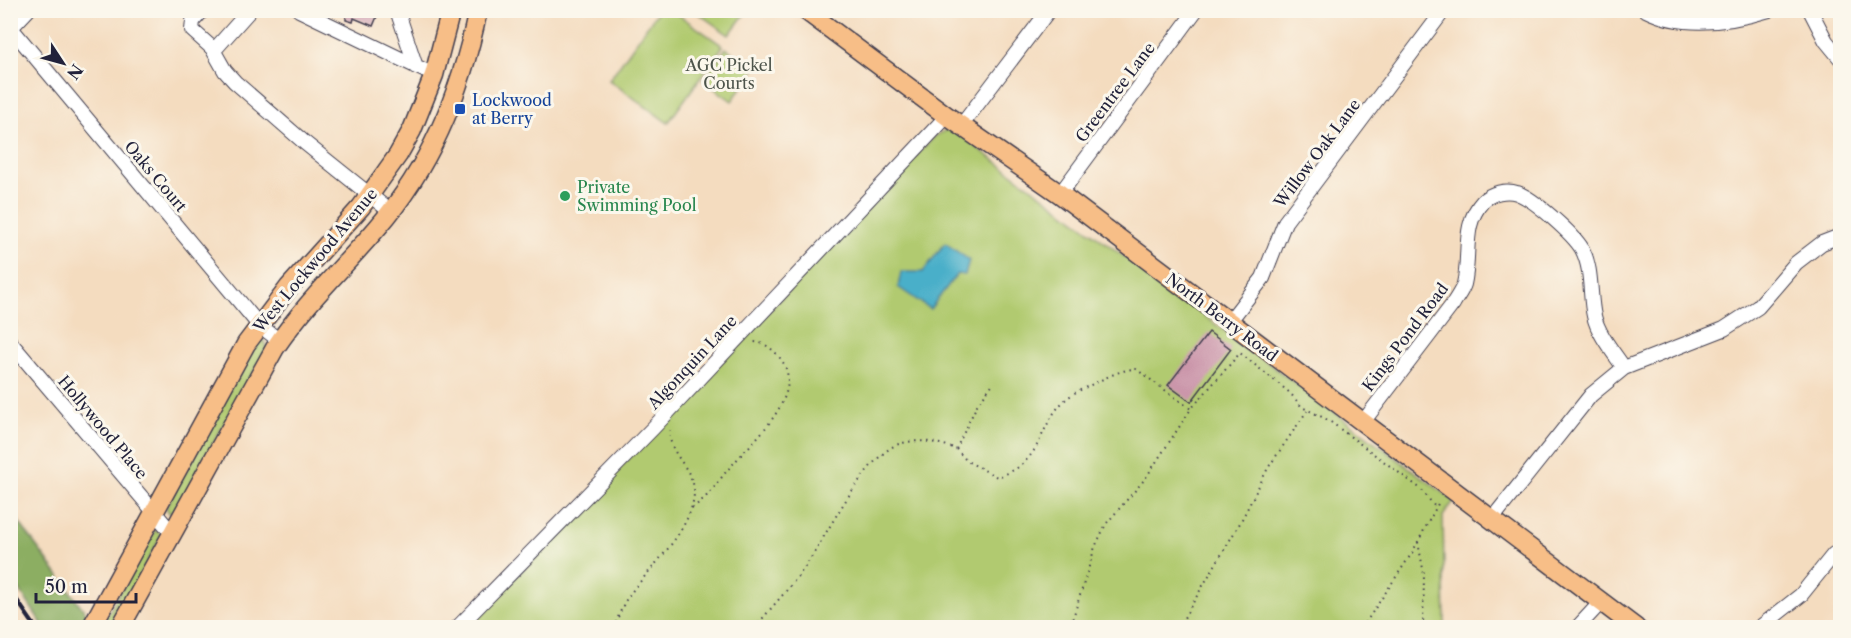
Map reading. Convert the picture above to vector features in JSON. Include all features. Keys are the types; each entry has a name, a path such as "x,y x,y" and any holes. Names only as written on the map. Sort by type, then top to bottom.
{"main road":[{"name":"West Lockwood Avenue","path":"91,627 259,325 289,287 370,195 398,155 412,130 434,75 451,10"},
{"name":"West Lockwood Avenue","path":"120,627 280,341 308,304 391,212 438,136 459,84 478,10"},
{"name":"North Berry Road","path":"805,11 954,121 1060,194 1636,627"},
{"path":"434,75 459,84"}],"street":[{"path":"11,28 28,10"},
{"path":"202,10 191,25 192,30 212,48 225,71 235,82 391,212"},
{"path":"212,48 217,47 250,10"},
{"path":"299,10 434,75"},
{"path":"397,10 416,67"},
{"name":"Algonquin Lane","path":"458,627 954,121 1048,10"},
{"name":"Greentree Lane","path":"1060,194 1196,10"},
{"name":"Willow Oak Lane","path":"1229,322 1263,278 1285,222 1444,10"},
{"path":"1646,10 1678,20 1707,22 1769,10"},
{"path":"1810,10 1826,41 1840,58"},
{"name":"Oaks Court","path":"11,28 259,325 280,341"},
{"name":"Kings Pond Road","path":"1363,422 1463,286 1467,259 1466,239 1472,219 1484,200 1497,192 1517,193 1572,232 1583,250 1590,272 1595,319 1624,368"},
{"path":"1492,519 1591,394 1624,368 1724,329 1758,307 1796,263 1822,243 1840,236"},
{"name":"Hollywood Place","path":"10,342 172,533"},
{"path":"1759,627 1801,595 1834,554"},
{"path":"1577,627 1602,601"}],"path":[{"path":"613,627 629,596 663,557 692,508 713,492 731,465 775,416 785,396 787,375 781,359 761,343 748,345"},
{"path":"1065,627 1073,618 1095,547 1106,524 1145,479 1191,409 1240,353 1290,393 1307,411 1325,418 1421,489 1435,507"},
{"path":"755,627 806,565 837,511 873,465 893,447 928,441 956,449 967,461 998,477 1009,474 1020,468 1029,457 1044,435 1055,412 1068,397 1110,376 1131,369 1148,376 1191,409"},
{"path":"956,449 977,405 994,382"},
{"path":"1178,627 1240,523 1268,468 1307,411"},
{"path":"670,428 671,446 692,482 692,508"},
{"path":"1362,627 1418,542 1435,507 1450,487"},
{"path":"1418,542 1424,574 1423,627"}],"green space":[{"path":"658,11 673,11 723,46 668,123 609,80"},
{"path":"695,11 747,11 729,35"},
{"name":"AGC Pickel Courts","path":"726,48 755,69 732,101 703,80"},
{"path":"946,130 955,131 1454,501 1443,516 1445,627 467,628 935,136"},
{"path":"259,340 264,340 267,348 174,513 169,513 166,508 242,366"},
{"path":"10,510 89,617 83,627 44,627 11,577"},
{"path":"155,530 161,534 160,538 112,627 100,628"}],"water":[{"path":"945,243 969,260 965,275 957,274 930,309 898,287 901,272 923,272"}],"building":[{"path":"335,10 379,12 373,26 354,18 353,22 346,20 346,15"},
{"path":"1209,332 1231,349 1191,402 1168,385"}],"railway":[{"path":"10,590 36,628"}],"place":[{"name":"Lockwood at Berry","path":"460,109"},
{"name":"Private Swimming Pool","path":"565,196"}]}
